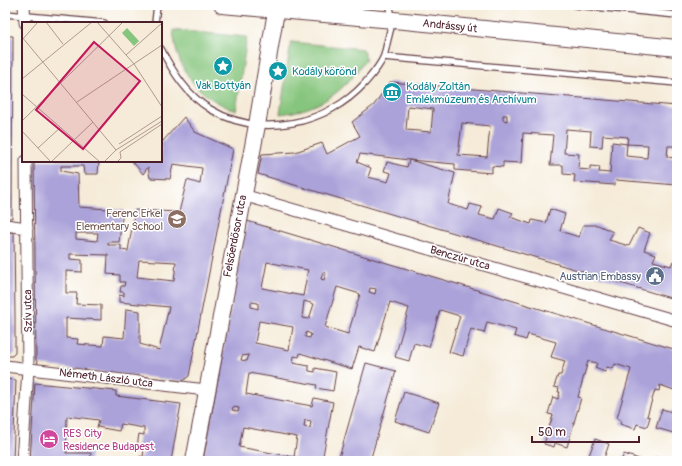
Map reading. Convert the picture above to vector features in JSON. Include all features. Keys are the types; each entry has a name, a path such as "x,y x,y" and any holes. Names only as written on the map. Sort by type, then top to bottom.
{"street":[{"name":"Andrássy út","path":"222,5 391,12 677,48"},
{"name":"Felsőerdősor utca","path":"194,461 206,390 257,125 276,8"},
{"name":"Szív utca","path":"22,461 28,369 26,162"},
{"name":"Benczúr utca","path":"243,195 677,321"},
{"path":"5,225 27,228"},
{"name":"Németh László utca","path":"5,366 206,390"}],"lane":[{"path":"155,22 157,5"},
{"path":"576,5 677,15"},
{"path":"162,51 171,68 188,91 210,108 233,120 257,125 281,125 304,121 331,110 356,93 374,73 384,57 391,12"},
{"path":"5,14 94,22"},
{"path":"384,57 677,83"}],"green space":[{"path":"173,30 247,37 236,111 210,98 191,81 179,58"},
{"path":"291,42 363,49 366,59 349,81 330,97 319,104 294,112 280,114"}],"building":[{"path":"5,36 13,36 12,218 5,218"},
{"path":"390,82 677,106 677,146 668,146 667,157 677,158 677,185 616,180 615,185 574,182 575,175 563,174 563,165 550,165 553,135 523,133 521,163 503,162 503,167 492,166 492,173 455,170 455,164 409,160 455,173 448,204 468,210 470,204 482,207 479,215 495,219 499,208 513,213 510,217 531,224 532,220 546,223 550,209 565,214 560,231 579,237 583,225 598,225 613,232 609,240 629,246 638,228 650,233 644,250 656,254 653,261 671,266 673,261 677,262 677,300 258,174 262,154 295,152 322,143 327,154 360,136 352,122 374,105","holes":["408,106 433,109 431,132 406,130","503,115 507,115 507,121 503,120","462,123 490,126 487,157 458,155","566,129 591,131 590,146 602,147 603,135 628,137 627,144 612,142 610,173 599,172 600,167 590,166 590,170 578,169 579,154 564,153","627,144 648,145 647,158 626,156","360,154 409,160 407,167 387,162 384,171 391,173 388,182 368,177 371,168 357,162"]},
{"path":"184,117 195,132 233,149 189,376 183,381 39,365 36,360 34,162 99,162 98,174 84,174 83,166 61,166 61,171 78,174 79,207 123,210 119,242 108,242 108,245 121,245 121,250 128,251 135,210 179,212 187,180 200,184 202,168 173,164 170,179 150,178 148,167 143,174 133,162 162,162 162,140 163,141","holes":["76,233 98,233 97,241 76,239","70,254 108,255 107,274 120,275 120,282 125,282 124,286 121,286 120,292 124,292 124,296 119,295 119,302 169,307 159,350 140,344 140,311 126,309 124,338 104,336 103,346 77,344 78,339 66,338 66,318 101,320 101,305 76,304 77,293 66,293 66,271 82,272 82,260 70,259","139,260 176,262 174,281 137,277"]},
{"path":"247,221 677,350 677,391 660,385 659,391 655,390 647,416 650,417 647,427 637,424 635,429 620,424 621,420 617,418 631,369 615,364 613,369 607,367 605,372 595,368 597,363 588,361 578,397 581,398 567,447 555,443 554,447 544,444 553,415 548,414 553,397 558,399 560,392 558,392 559,388 554,387 558,375 561,375 565,361 551,357 556,342 528,334 526,340 514,336 516,330 487,322 484,333 471,329 463,356 449,352 460,316 440,310 429,347 414,343 409,361 395,357 409,308 390,302 375,352 359,347 352,369 300,353 299,357 294,356 293,363 309,366 309,371 315,372 315,368 336,372 333,391 316,388 317,385 249,373 246,394 312,406 314,398 333,402 322,461 203,461","holes":["267,262 308,270 303,296 262,288","323,272 326,273 324,280 321,279","337,287 360,294 348,334 325,327","370,288 376,289 375,294 369,292","304,301 314,304 309,319 302,318","251,302 258,303 258,309 251,307","259,321 293,327 289,350 255,343","306,332 311,334 310,338 305,337","249,355 247,361 241,360 242,356","233,407 239,408 238,412 232,410","305,420 311,421 310,428 304,427","243,427 297,437 294,457 239,447"]},
{"path":"5,232 14,233 15,353 12,356 5,356"},
{"path":"366,363 396,371 370,461 338,461"},
{"path":"5,379 16,380 13,461 5,461"},
{"path":"35,383 116,391 116,396 181,404 171,461 139,461 140,456 143,457 144,448 137,447 139,434 144,435 144,428 121,424 119,431 97,427 99,420 67,416 66,453 91,453 90,461 30,461"},
{"path":"404,392 439,403 429,432 395,421"},
{"path":"677,397 677,434 656,428 662,409 672,412"},
{"path":"595,439 609,444 603,461 587,461"},
{"path":"624,454 645,461 621,461"},
{"path":"656,457 667,461 655,461"}],"place":[{"name":"Vak Bottyán","path":"223,66"},
{"name":"Kodály körönd","path":"278,71"},
{"name":"Kodály Zoltán Emlékmúzeum és Archívum","path":"392,92"},
{"name":"Ferenc Erkel Elementary School","path":"177,219"},
{"name":"Austrian Embassy","path":"655,276"},
{"name":"RES City Residence Budapest","path":"49,439"}]}
